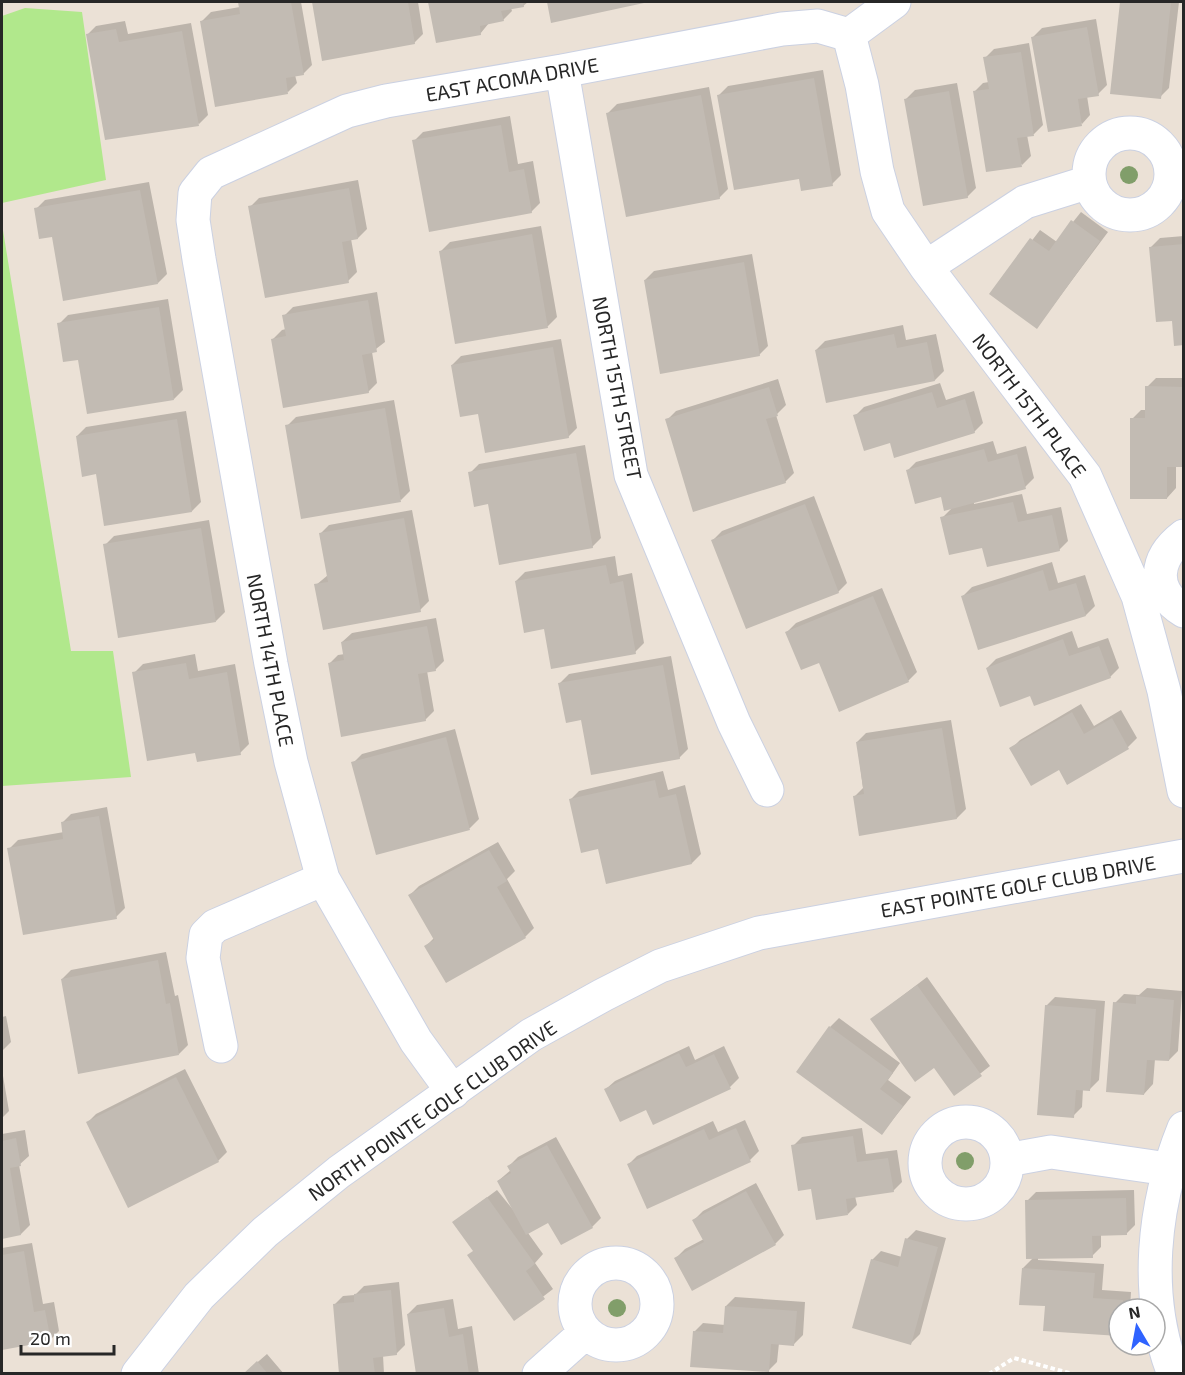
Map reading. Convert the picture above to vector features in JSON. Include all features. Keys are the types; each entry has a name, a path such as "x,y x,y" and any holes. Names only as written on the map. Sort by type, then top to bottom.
{"street":[{"path":"849,35 894,2"},
{"name":"EAST ACOMA DRIVE","path":"195,193 211,173 347,111 386,100 562,71 782,29 818,26 849,35"},
{"name":"NORTH 15TH PLACE","path":"849,35 862,85 877,171 888,211 926,267 1085,476 1161,598 1164,691 1184,790"},
{"name":"NORTH 15TH STREET","path":"562,71 632,475 734,723 767,790"},
{"path":"926,267 1025,202 1089,182"},
{"name":"NORTH 14TH PLACE","path":"195,193 193,220 199,259 271,664 291,762 323,879 416,1041 453,1092"},
{"path":"1161,598 1161,562 1169,548 1184,536"},
{"name":"EAST POINTE GOLF CLUB DRIVE","path":"852,915 1184,856"},
{"path":"221,1046 203,958 206,935 215,926 323,879"},
{"name":"NORTH POINTE GOLF CLUB DRIVE","path":"138,1374 199,1296 265,1232 339,1172 531,1035 660,966 759,933 852,915"},
{"path":"1174,1374 1163,1345 1154,1267 1168,1168 1184,1128"},
{"path":"1007,1160 1051,1152 1168,1168"},
{"path":"539,1374 586,1332"}],"path":[{"path":"989,1374 1014,1358 1073,1374"}],"green space":[{"path":"25,8 82,12 106,180 2,203 2,16"},
{"path":"2,224 71,651 113,651 131,777 2,786"}],"building":[{"path":"238,2 291,2 304,75 286,78 288,94 215,107 200,21 240,14"},
{"path":"312,2 408,2 415,44 322,61"},
{"path":"428,2 523,2 524,7 501,11 504,21 480,26 481,35 436,43"},
{"path":"547,2 643,2 644,3 551,23"},
{"path":"1120,2 1171,2 1161,99 1110,94"},
{"path":"1087,27 1099,96 1078,99 1082,126 1048,132 1031,37"},
{"path":"116,29 119,42 182,31 199,126 105,140 86,34"},
{"path":"1021,52 1034,136 1017,138 1022,167 986,172 973,91 989,89 983,57"},
{"path":"814,78 833,186 801,191 799,179 734,190 717,95"},
{"path":"949,91 968,198 923,206 904,99"},
{"path":"701,95 720,199 626,217 606,113"},
{"path":"501,125 509,172 524,169 532,213 429,232 412,140"},
{"path":"349,188 358,239 342,242 349,283 265,298 248,206"},
{"path":"140,190 158,284 63,301 52,237 39,239 34,208"},
{"path":"1071,220 1100,241 1037,329 989,294 1030,238 1049,251"},
{"path":"532,234 548,328 455,344 439,251"},
{"path":"1184,244 1184,345 1174,346 1172,321 1156,322 1149,247"},
{"path":"744,262 760,356 660,374 644,280"},
{"path":"368,300 377,352 362,355 369,393 283,408 271,339 286,336 282,315"},
{"path":"159,307 174,400 87,414 78,360 63,362 57,323"},
{"path":"894,334 897,348 927,342 935,381 826,403 815,350"},
{"path":"553,347 569,438 485,453 478,414 460,417 451,365"},
{"path":"1145,386 1184,387 1184,467 1167,467 1167,499 1130,499 1130,418 1145,418"},
{"path":"769,387 778,416 766,419 786,483 693,512 665,419"},
{"path":"932,392 937,408 965,399 975,433 894,458 890,443 864,451 853,415"},
{"path":"385,408 401,502 301,519 285,425"},
{"path":"177,419 192,512 104,526 96,474 82,477 76,436"},
{"path":"984,449 988,462 1017,454 1026,489 944,511 941,497 915,504 906,470"},
{"path":"576,453 593,548 499,565 488,504 474,507 468,472"},
{"path":"1013,502 1018,522 1052,515 1060,551 987,567 982,548 949,555 940,517"},
{"path":"805,504 839,593 746,629 711,540"},
{"path":"404,518 421,612 323,630 314,584 328,582 319,533"},
{"path":"201,528 216,622 118,638 103,544"},
{"path":"606,565 610,584 623,581 636,654 551,669 544,629 524,633 515,581"},
{"path":"1043,570 1049,591 1076,583 1086,616 978,650 961,596"},
{"path":"873,596 909,682 839,712 819,663 801,670 785,632"},
{"path":"427,626 436,671 418,674 426,721 341,737 328,663 344,660 341,642"},
{"path":"1063,639 1069,656 1099,646 1111,678 1034,706 1030,696 1000,707 986,668"},
{"path":"186,663 189,679 227,672 241,755 197,762 195,753 147,761 132,672"},
{"path":"663,665 680,759 591,775 581,720 566,723 558,683"},
{"path":"1072,712 1084,734 1112,718 1129,749 1067,785 1059,770 1031,786 1009,748"},
{"path":"942,728 957,819 859,836 853,796 864,794 856,742"},
{"path":"446,737 470,830 376,855 351,762"},
{"path":"655,780 659,798 676,794 692,864 606,884 598,849 581,853 569,799"},
{"path":"99,816 117,919 23,935 7,848 63,839 61,822"},
{"path":"489,850 507,881 497,887 526,938 446,983 424,946 434,940 408,895"},
{"path":"158,960 166,1004 170,1003 179,1055 78,1074 61,979"},
{"path":"917,985 982,1076 954,1096 934,1068 915,1082 870,1019"},
{"path":"1136,996 1174,1000 1169,1061 1147,1060 1144,1095 1106,1092 1113,1002 1136,1004"},
{"path":"1045,1005 1096,1009 1090,1091 1076,1090 1074,1118 1037,1115"},
{"path":"829,1026 893,1073 880,1089 903,1106 882,1135 796,1072"},
{"path":"679,1053 686,1067 714,1054 731,1089 653,1125 646,1110 620,1122 604,1089"},
{"path":"176,1077 219,1162 128,1208 86,1122"},
{"path":"736,1128 751,1162 647,1209 627,1164 704,1129 709,1140"},
{"path":"853,1136 857,1162 888,1158 894,1192 846,1199 848,1215 816,1220 811,1189 798,1191 791,1145"},
{"path":"16,1138 21,1166 10,1168 21,1235 2,1239 2,1141"},
{"path":"547,1145 593,1228 561,1245 548,1223 526,1235 497,1181 511,1173 507,1166"},
{"path":"746,1191 776,1245 692,1291 674,1258 704,1242 692,1220"},
{"path":"487,1197 535,1264 526,1271 545,1299 514,1321 467,1255 473,1251 452,1222"},
{"path":"1126,1198 1127,1235 1092,1236 1093,1258 1026,1259 1025,1200"},
{"path":"905,1238 938,1247 911,1345 852,1328 871,1259 898,1267"},
{"path":"24,1251 34,1312 45,1310 51,1341 2,1350 2,1255"},
{"path":"1022,1268 1095,1273 1093,1298 1107,1299 1107,1335 1043,1331 1045,1306 1019,1305"},
{"path":"391,1290 397,1355 373,1358 375,1374 339,1374 333,1304 354,1302 354,1294"},
{"path":"725,1306 797,1311 794,1346 771,1344 769,1372 690,1367 693,1331 723,1333"},
{"path":"444,1308 449,1337 463,1334 469,1374 416,1374 407,1314"},
{"path":"257,1361 268,1374 243,1374"}]}
